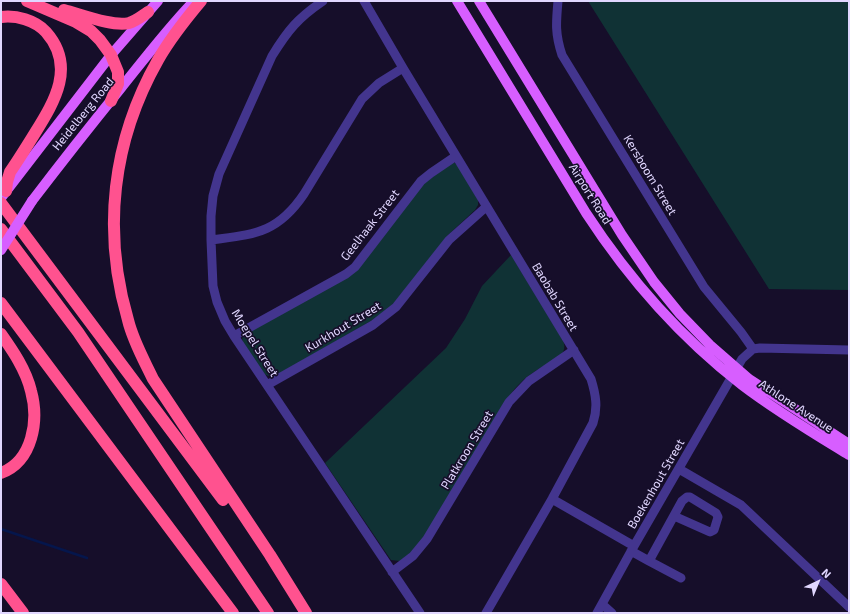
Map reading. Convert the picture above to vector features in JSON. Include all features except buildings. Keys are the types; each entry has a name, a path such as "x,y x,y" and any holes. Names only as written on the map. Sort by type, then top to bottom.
{"highway":[{"path":"27,1 64,16 91,31 111,55 118,72 119,79 111,101"},
{"path":"36,1 97,19 122,24 135,21 148,12"},
{"path":"201,1 180,26 158,60 134,111 125,140 116,185 113,214 113,241 116,268 128,322 138,348 153,379 270,555 305,613"},
{"path":"1,17 9,16 23,18 44,30 52,39 57,48 61,62 58,92 13,175 7,182 3,194"},
{"path":"1,203 209,481 305,613"},
{"path":"1,229 78,332 268,613"},
{"path":"1,303 233,613"},
{"path":"1,334 17,358 27,380 33,401 34,421 32,438 26,450 16,463 1,473"},
{"path":"1,584 23,613"}],"main road":[{"name":"Heidelberg Road","path":"13,175 111,55 158,1"},
{"name":"Heidelberg Road","path":"1,250 32,201 64,159 166,32 194,1"},
{"name":"Airport Road","path":"457,1 604,240 639,286 674,325 702,352 733,372"},
{"name":"Airport Road","path":"479,1 622,235 654,282 680,314 710,345 733,372"},
{"name":"Athlone Avenue","path":"733,372 764,389 849,444"},
{"name":"Athlone Avenue","path":"733,372 785,414 849,455"}],"street":[{"name":"Moepel Street","path":"323,1 305,14 296,23 283,38 272,56 219,174 213,196 211,216 211,240 215,292 217,302 225,321 234,336 420,613"},
{"name":"Baobab Street","path":"364,1 402,68 591,379 597,402 593,424 552,499 486,613"},
{"name":"Kersboom Street","path":"558,1 555,27 557,40 562,55 704,287 753,349"},
{"path":"211,240 254,234 275,224 287,215 297,205 362,99 379,83 402,68"},
{"name":"Geelhaak Street","path":"234,336 346,274 355,267 421,181 430,173 456,156"},
{"name":"Kurkhout Street","path":"267,385 373,325 386,316 405,298 449,240 486,207"},
{"path":"753,349 849,350"},
{"name":"Boekenhout Street","path":"597,613 733,372 742,359 753,349"},
{"name":"Platkroon Street","path":"392,572 413,556 427,539 509,402 529,381 574,350"},
{"path":"678,469 742,505 849,607"},
{"path":"649,561 682,501 687,497 690,497 716,513 718,517 714,530 710,532 674,516"},
{"path":"552,499 633,548 649,561 681,578"},
{"path":"602,604 612,613"}],"green space":[{"path":"588,1 849,1 849,290 769,289"},
{"path":"451,163 455,163 459,167 478,200 478,205 475,210 448,235 399,297 391,306 376,318 279,374 272,376 266,375 253,360 244,346 242,340 243,334 348,276 418,188"},
{"path":"511,255 563,340 563,351 555,360 527,377 509,396 425,537 414,551 400,561 391,560 325,463 446,348 465,319 482,286"}],"waterway":[{"path":"1,529 87,558"}]}
